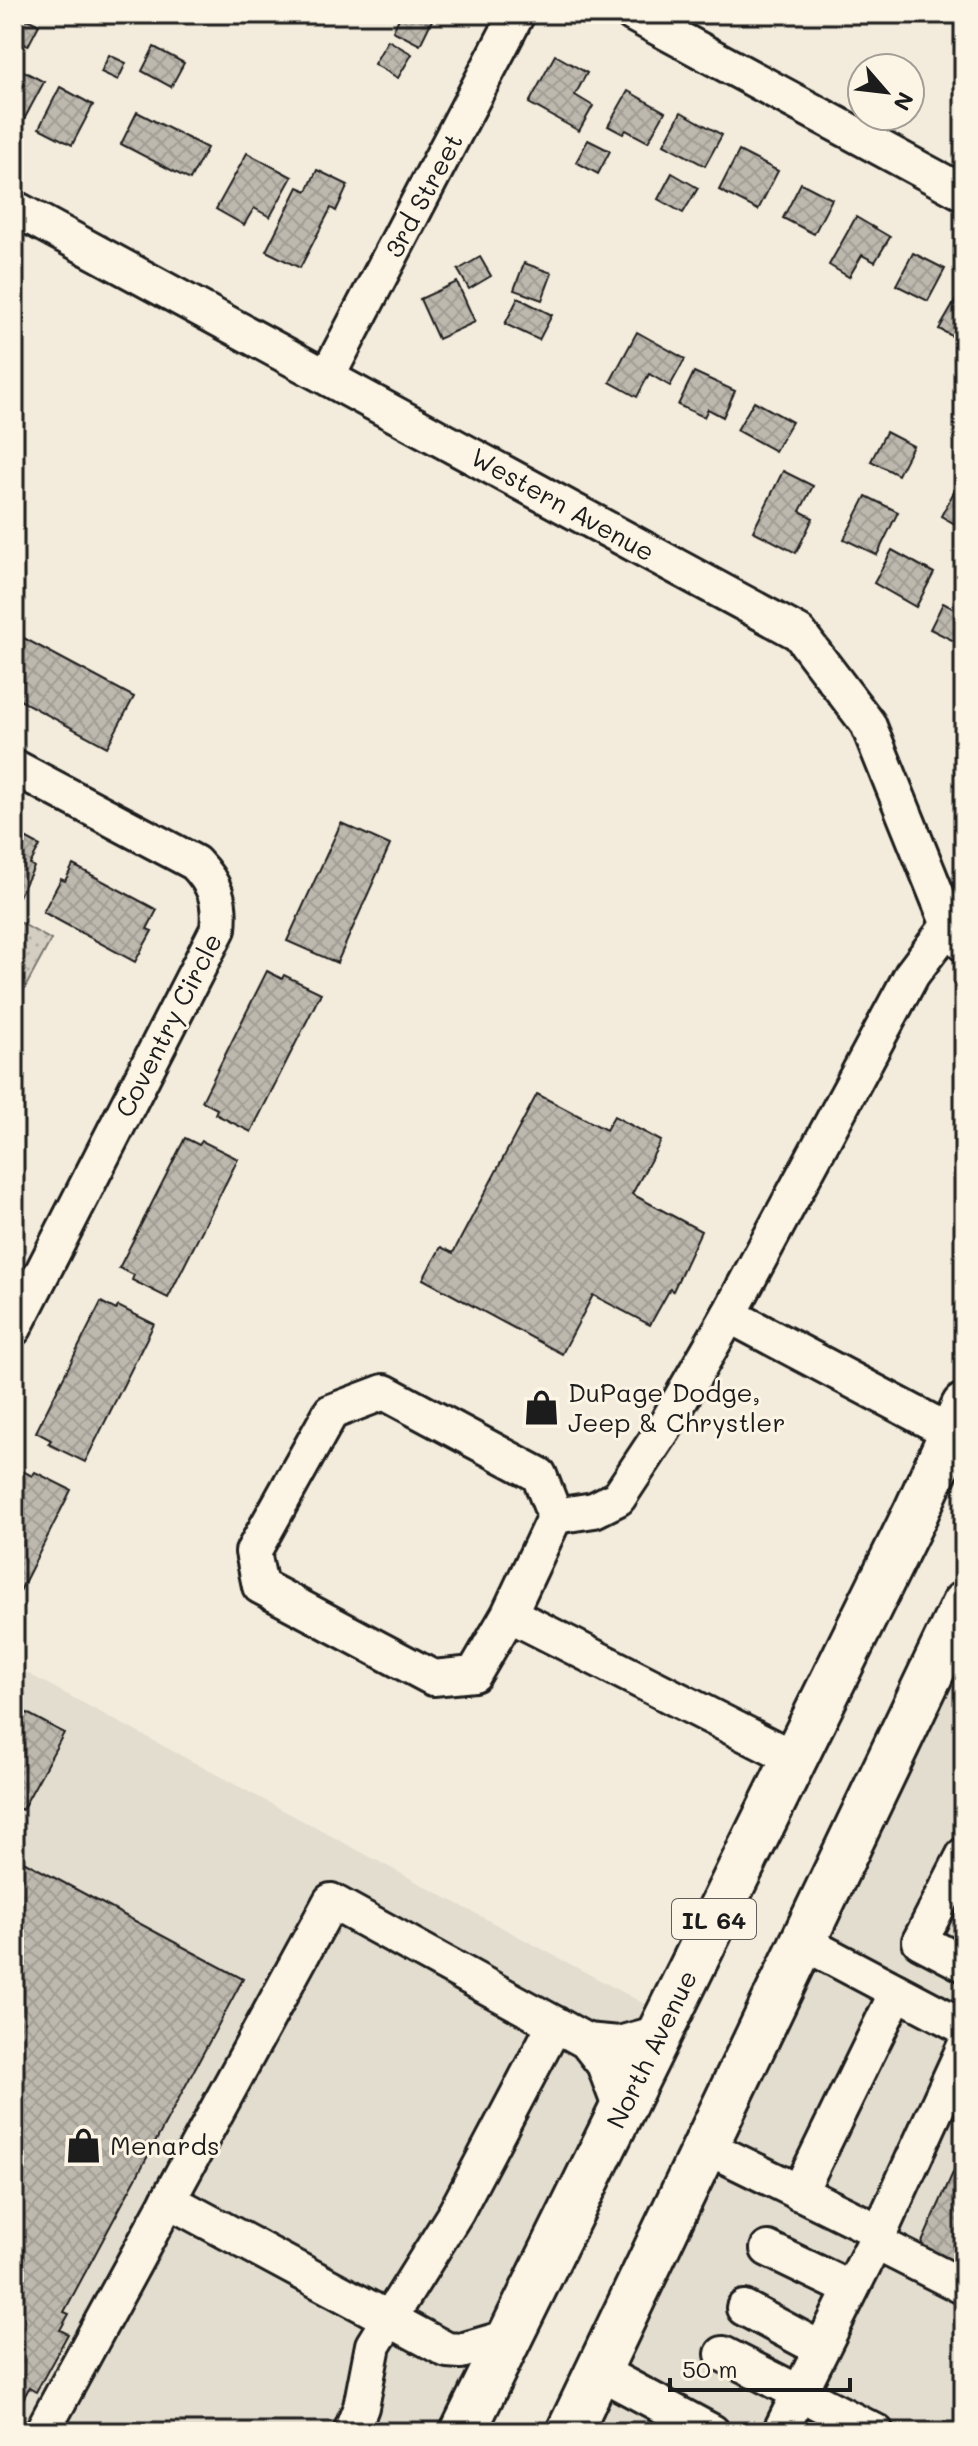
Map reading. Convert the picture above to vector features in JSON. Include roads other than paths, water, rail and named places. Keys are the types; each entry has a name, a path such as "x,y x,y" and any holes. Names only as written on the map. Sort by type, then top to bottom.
{"main road":[{"name":"North Avenue","path":"469,2420 958,1420"},
{"path":"569,2432 964,1604"}],"street":[{"name":"3rd Street","path":"328,375 517,14"},
{"path":"633,14 964,193"},
{"name":"Western Avenue","path":"14,209 328,375 799,633 868,724 956,934"},
{"name":"Coventry Circle","path":"14,767 195,863 213,882 220,907 218,929 14,1328"},
{"path":"555,1516 594,1510 618,1498 663,1430 729,1315 912,974 956,934"},
{"path":"729,1315 958,1420"},
{"path":"384,1392 539,1475 555,1516 509,1614 474,1674 433,1678 260,1586 253,1552 331,1412 384,1392"},
{"path":"509,1614 793,1758"},
{"path":"964,1855 920,1941 964,1964"},
{"path":"42,2432 331,1901 586,2041 604,2064 621,2109"},
{"path":"780,2432 961,2059 897,1992 803,1942"},
{"path":"799,2193 897,1992"},
{"path":"351,2432 361,2407 373,2345 456,2212 555,2024"},
{"path":"586,2041 619,2044 659,2033"},
{"path":"705,2146 799,2193 964,2287"},
{"path":"168,2200 386,2321 447,2350 461,2351 509,2337"},
{"path":"768,2249 851,2289"},
{"path":"744,2308 821,2349"},
{"path":"447,2350 463,2374 469,2420"},
{"path":"723,2354 876,2432"},
{"path":"598,2371 712,2432"}],"place":[{"name":"DuPage Dodge, Jeep & Chrystler","path":"542,1407"},
{"name":"Menards","path":"84,2145"}]}
